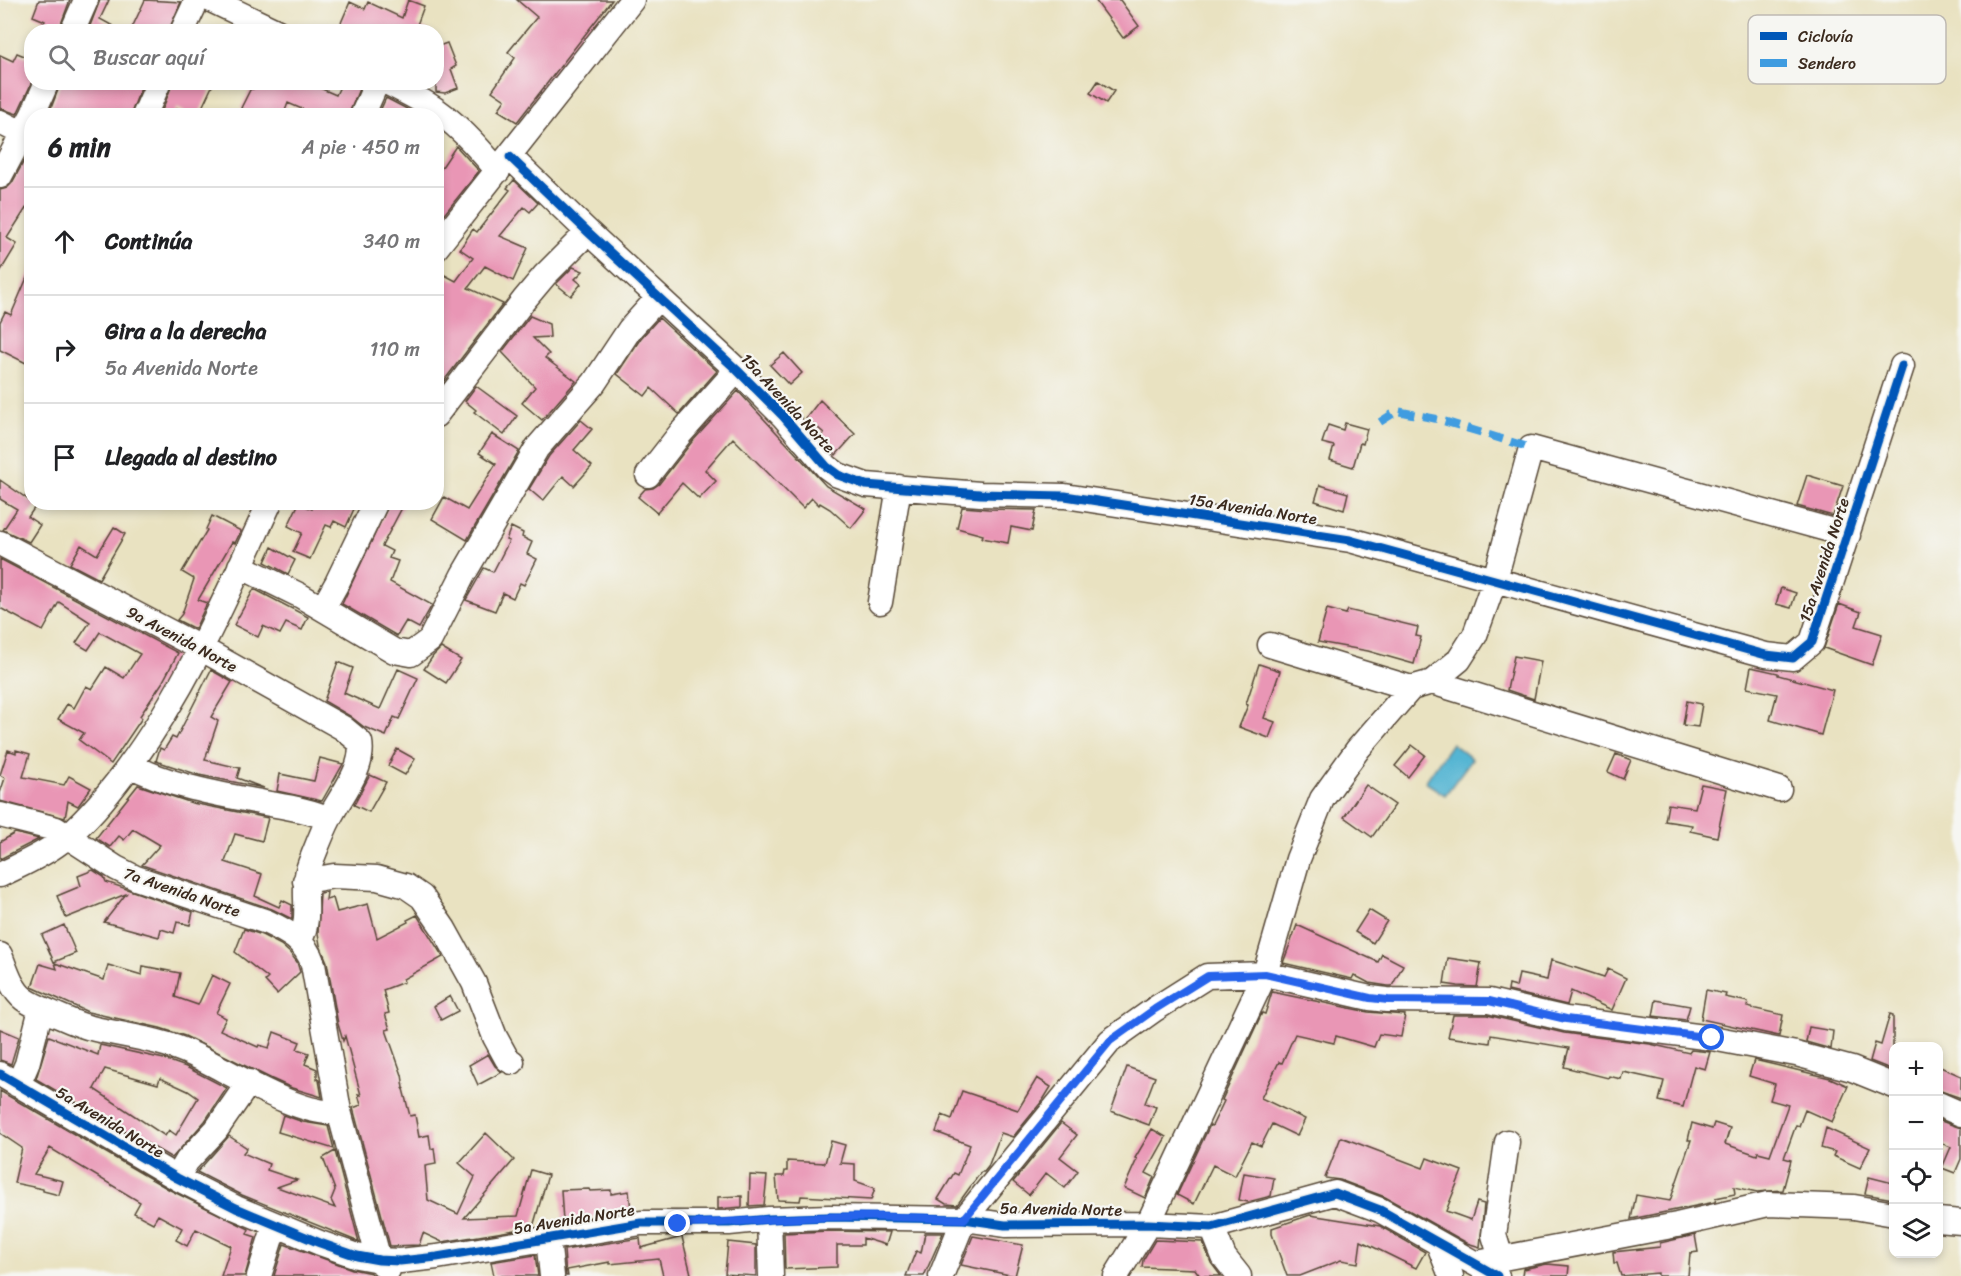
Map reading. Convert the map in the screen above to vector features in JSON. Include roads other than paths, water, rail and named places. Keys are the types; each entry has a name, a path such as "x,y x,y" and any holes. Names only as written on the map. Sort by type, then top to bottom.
{"street":[{"path":"76,24 86,0"},
{"path":"186,24 197,0"},
{"path":"211,0 261,24"},
{"path":"444,237 468,205 504,164 622,4"},
{"path":"36,108 44,90"},
{"path":"148,108 155,90"},
{"path":"366,108 373,90"},
{"name":"15a Avenida Norte","path":"402,90 434,108"},
{"name":"15a Avenida Norte","path":"444,117 588,232 737,370 838,476 866,485 899,488 980,494 1065,496 1350,540 1766,655 1793,658 1812,642 1902,366"},
{"path":"0,122 24,125"},
{"path":"0,176 24,135"},
{"path":"444,405 524,300 545,275 588,232"},
{"path":"240,566 322,608 394,651 411,654 424,646 436,630 463,575 537,448 594,383 630,329 658,298"},
{"path":"648,475 680,434 737,370"},
{"path":"1116,1276 1148,1224 1265,974 1298,859 1322,799 1358,749 1421,685 1459,660 1475,635 1495,579 1531,448 1848,535"},
{"path":"880,602 899,488"},
{"path":"0,875 43,853 68,836 102,801 130,765 202,649 266,510"},
{"path":"322,608 337,584 372,510"},
{"name":"9a Avenida Norte","path":"0,543 202,649 343,728 360,742 362,749 358,765 329,819"},
{"path":"1270,645 1421,685 1779,789"},
{"path":"130,765 169,782 306,811 329,819 305,881 307,925 300,940 310,953 313,963 339,1111 381,1271"},
{"name":"7a Avenida Norte","path":"0,815 42,824 68,836 116,868 136,878 267,922 300,940"},
{"path":"305,881 334,876 377,878 406,886 422,897 444,929 474,983 495,1037 507,1059 512,1062"},
{"path":"0,956 18,993 23,999 42,1009 93,1029 179,1048 314,1111 324,1113 339,1111"},
{"path":"941,1276 964,1219 1110,1041 1208,976 1265,974 1388,1000 1489,1001 1566,1019 1712,1038 1796,1054 1852,1069 1889,1084"},
{"path":"9,1080 27,1064 42,1009"},
{"name":"5a Avenida Norte","path":"9,1080 177,1178 275,1225 357,1256 381,1271 400,1261 641,1224 729,1223 829,1216 964,1219 1005,1225 1148,1224 1212,1227 1335,1193 1380,1210 1439,1245 1477,1263 1499,1267"},
{"path":"177,1178 187,1161 216,1130 249,1082"},
{"path":"1943,1106 1961,1114"},
{"path":"1508,1142 1494,1235 1499,1267 1768,1204 1854,1207 1889,1213"},
{"path":"769,1219 771,1276"},
{"path":"1943,1220 1961,1222"},
{"path":"259,1276 275,1225"},
{"path":"1212,1227 1224,1257 1239,1276"},
{"path":"548,1239 552,1276"},
{"path":"1439,1245 1450,1276"}],"water":[{"path":"1452,743 1472,759 1445,795 1425,782"}]}
